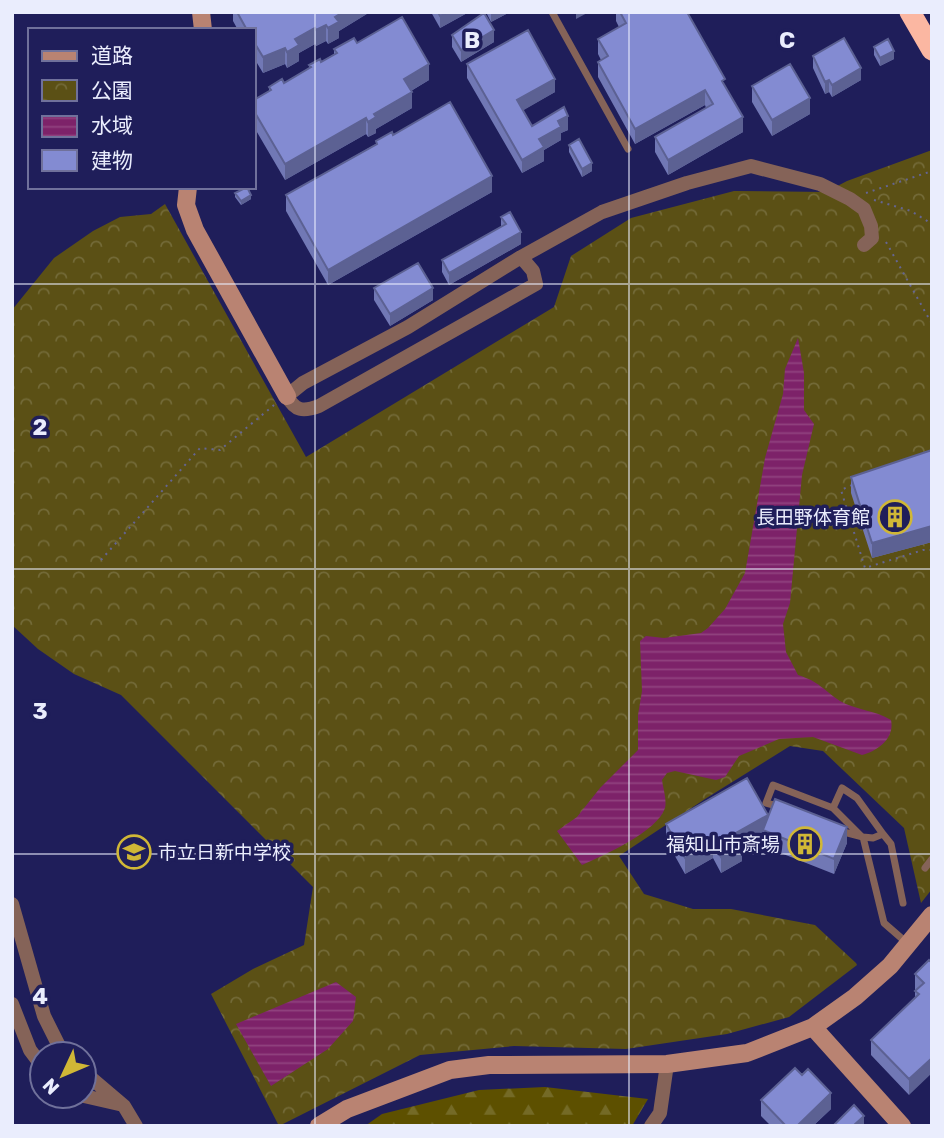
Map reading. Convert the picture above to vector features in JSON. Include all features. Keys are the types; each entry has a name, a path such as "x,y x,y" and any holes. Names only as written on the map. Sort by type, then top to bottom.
{"highway":[{"path":"910,12 932,50"},
{"path":"926,12 932,23"}],"street":[{"path":"287,396 303,383 408,327 521,257 602,212 677,186 751,166 820,184 850,199 864,209 871,226 872,237 864,245"},
{"path":"188,189 186,205 195,230 293,407 305,411 536,284 533,271 521,257"},
{"path":"12,904 44,1016 56,1040"},
{"path":"319,1126 347,1109 450,1070 489,1065 667,1064 747,1053 813,1027 855,997 890,965 932,915"},
{"path":"12,1004 28,1045"},
{"path":"813,1027 902,1126"},
{"path":"651,1126 660,1112 667,1064"},
{"path":"98,1084 124,1105 136,1126"},
{"path":"98,1099 124,1105"}],"lane":[{"path":"552,12 628,149"},
{"path":"786,808 766,803 773,785 833,808 863,838 884,923 908,944"},
{"path":"833,808 842,788 857,798 891,845 903,903"},
{"path":"835,829 863,838 883,834"},
{"path":"925,868 932,859"}],"path":[{"path":"932,171 860,195 911,211 932,224"},
{"path":"886,243 932,324"},
{"path":"102,560 200,448 220,450 287,396"},
{"path":"852,485 841,490 865,568 923,550 932,550"}],"green space":[{"path":"932,150 932,889 921,903 904,828 823,751 790,746 619,856 644,894 693,909 731,909 815,925 856,963 857,965 789,1017 727,1034 626,1049 514,1046 420,1055 279,1126 211,994 253,969 304,945 313,887 121,695 74,674 38,649 12,625 12,310 54,258 93,231 120,217 151,214 165,204 306,457 554,307 571,256 631,218 734,191 826,192 847,181"},
{"path":"545,1087 648,1099 632,1126 365,1126 382,1114 479,1090"}],"water":[{"path":"798,338 804,373 804,410 814,424 802,475 790,603 783,624 786,652 798,675 816,683 846,704 891,720 892,727 888,738 879,747 862,755 813,737 779,739 739,756 725,777 716,780 675,771 667,773 662,780 665,808 652,826 629,842 582,865 557,831 577,817 600,788 638,750 638,715 642,691 640,641 646,636 664,638 701,633 725,609 745,573 765,458 783,394 785,369"},
{"path":"336,982 356,997 353,1021 328,1049 271,1086 236,1024"}],"building":[{"path":"237,12 343,12 335,17 339,22 328,28 326,25 316,30 315,28 295,39 299,45 287,52 285,48 263,57 256,45 256,28 246,28"},
{"path":"620,12 687,12 743,117 668,160 655,137 713,104 705,90 635,129 598,62 608,56 598,39 626,23"},
{"path":"484,13 494,30 461,50 452,35"},
{"path":"402,17 429,64 404,79 412,92 374,114 376,117 368,122 366,118 285,164 256,114 256,99 282,79 284,83 311,67 309,65 337,53 334,49 354,38 357,43"},
{"path":"528,30 555,79 517,100 532,126 564,107 568,116 558,121 561,127 539,139 544,147 522,160 467,64"},
{"path":"844,38 861,68 832,85 829,80 825,82 813,56"},
{"path":"888,39 894,51 880,58 874,47"},
{"path":"790,64 810,98 772,120 752,86"},
{"path":"450,102 492,176 328,270 286,195 377,144 376,141 392,132 393,135"},
{"path":"579,139 592,163 582,169 569,145"},
{"path":"248,189 251,195 241,201 235,193"},
{"path":"510,212 521,232 449,273 442,260 506,224 501,217"},
{"path":"418,263 433,288 390,314 374,288"},
{"name":"長田野体育館","path":"932,450 932,526 872,543 851,477"},
{"path":"747,778 768,815 736,833 742,845 721,857 713,842 685,858 666,824"},
{"path":"775,799 847,827 834,859 763,830"},
{"path":"929,960 932,963 932,1058 909,1079 871,1040 919,994 915,991 924,983 915,974"},
{"path":"795,1068 802,1075 808,1069 831,1093 797,1126 786,1126 761,1100"},
{"path":"854,1105 864,1116 853,1126 833,1126"}],"place":[{"name":"長田野体育館","path":"895,517"},
{"name":"福知山市斎場","path":"805,844"},
{"name":"市立日新中学校","path":"134,852"}]}
